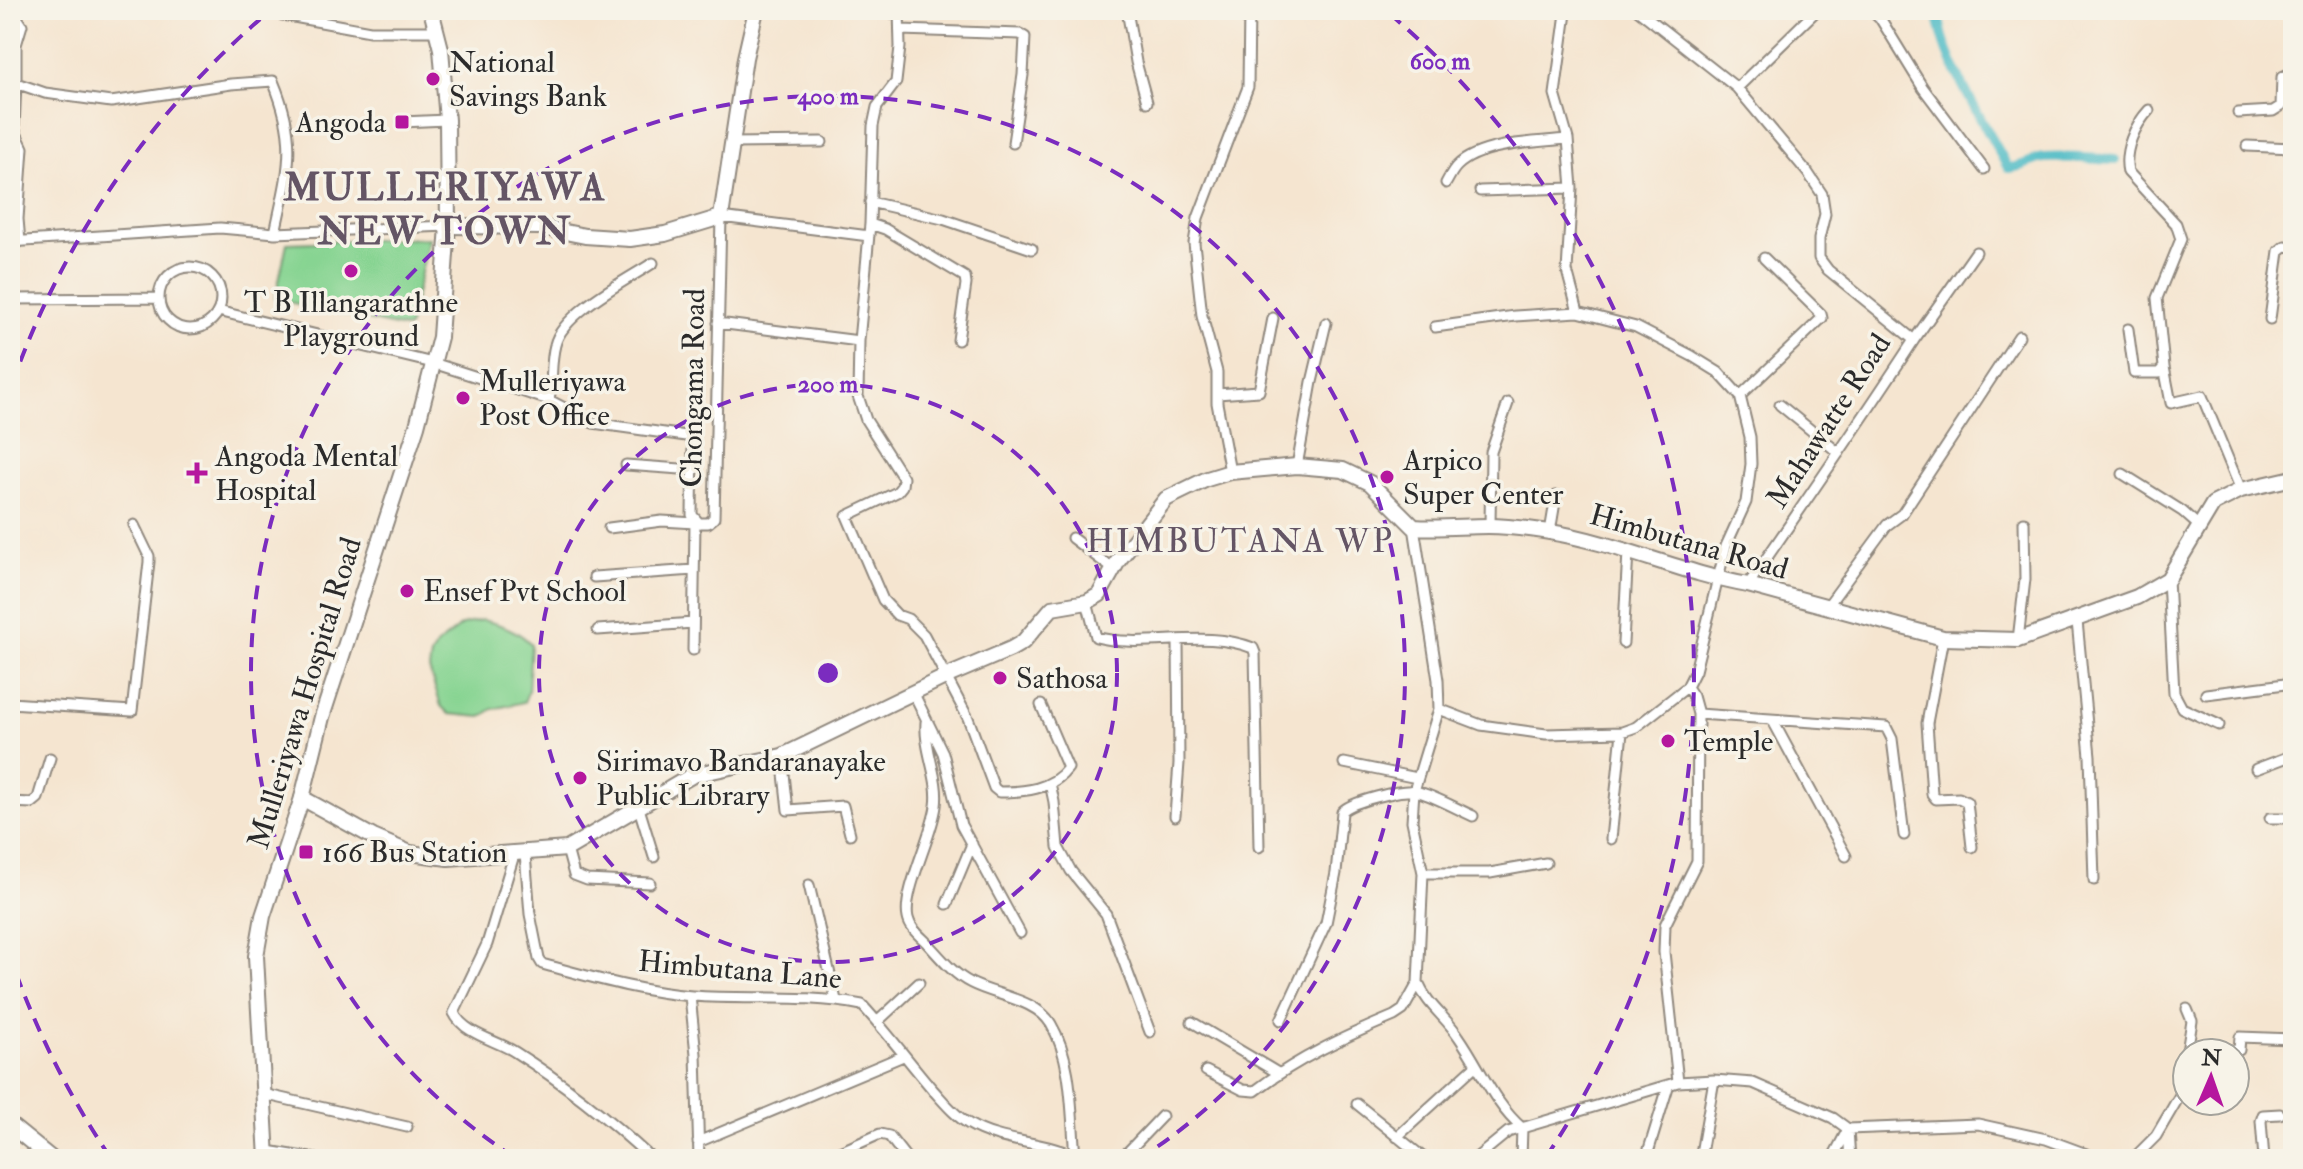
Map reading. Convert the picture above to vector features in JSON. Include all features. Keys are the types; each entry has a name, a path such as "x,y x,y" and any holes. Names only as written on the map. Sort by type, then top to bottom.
{"street":[{"path":"12,10 22,25 16,45 14,129 23,148 15,242 220,228 275,233 448,226 540,227 585,236 630,239 665,234 721,217 869,236"},
{"path":"256,10 370,31 436,31"},
{"name":"Mulleriyawa Hospital Road","path":"268,1155 256,956 263,916 302,798 322,717 417,426 440,337 448,226 447,120 441,49 431,10"},
{"path":"721,217 745,58 756,10"},
{"path":"881,10 899,13 901,30 896,82 877,107 873,126 870,224 859,341 858,396 866,420 903,478 897,492 847,516 883,600 924,635 968,718 994,788 999,792 1023,792 1050,783 1068,768 1041,705"},
{"path":"1127,10 1147,102"},
{"path":"1230,472 1217,394 1217,372 1202,316 1194,243 1198,218 1248,87 1249,10"},
{"path":"1564,10 1566,22 1555,94 1568,139 1572,188 1567,271 1578,312"},
{"name":"Mahawatte Road","path":"1638,10 1737,88 1775,131 1822,194 1825,214 1819,239 1819,258 1828,270 1914,340 1748,585"},
{"path":"1737,88 1817,10"},
{"path":"1872,10 1883,14 1923,88 1984,169"},
{"path":"901,30 1020,34 1025,37 1013,143"},
{"path":"2238,113 2273,111 2281,106 2282,77 2293,72"},
{"path":"16,83 45,93 111,102 231,84 273,81 289,134 290,170 275,233"},
{"path":"2149,110 2136,125 2126,164 2128,172 2176,224 2181,239 2157,298 2171,403 2202,396 2241,490"},
{"path":"402,122 447,120"},
{"path":"1446,183 1457,166 1482,152 1521,143 1568,139"},
{"path":"732,143 822,142"},
{"path":"2247,146 2293,148"},
{"path":"1480,191 1572,188"},
{"path":"870,202 943,219 1032,249"},
{"name":"Chongama Road","path":"218,311 433,363 549,400 593,423 693,437 693,519 708,523 714,518 721,217"},
{"path":"870,224 885,229 965,277 958,340"},
{"path":"2270,319 2279,251 2285,246 2293,247"},
{"path":"1914,340 1976,252"},
{"path":"1740,396 1822,318 1764,258"},
{"path":"549,400 555,343 569,319 653,263"},
{"path":"191,267 210,274 220,291 218,311 204,325 184,328 166,318 159,298 165,280 172,273 191,267"},
{"path":"10,299 159,298"},
{"path":"1435,327 1515,316 1578,312 1636,327 1718,372 1740,396 1750,437 1751,464 1746,502 1726,546 1695,671 1687,687 1636,727 1622,732 1546,734 1481,725 1439,709"},
{"path":"1217,394 1259,391 1273,318"},
{"path":"718,323 859,341"},
{"path":"1297,466 1326,323"},
{"path":"2128,329 2134,373 2159,373 2164,367"},
{"path":"1826,608 1887,525 1902,514 2019,336"},
{"path":"1490,526 1491,452 1508,403"},
{"path":"1780,405 1839,453"},
{"path":"626,465 694,470"},
{"path":"302,798 373,837 410,853 448,858 567,849 693,775 782,756 1023,642 1052,608 1087,602 1099,595 1113,569 1166,499 1207,479 1230,472 1297,466 1343,470 1370,483 1414,527 1438,680 1439,709 1417,778 1412,821 1423,873 1418,983 1424,998 1458,1035 1509,1117 1522,1128"},
{"path":"2123,474 2182,511 2199,526"},
{"path":"2219,725 2182,708 2174,693 2168,579 2213,504 2241,490 2293,478"},
{"path":"1550,532 1556,496"},
{"path":"609,528 693,519 693,650"},
{"path":"2018,640 2025,579 2024,522"},
{"path":"10,703 132,711 149,562 134,525"},
{"name":"Himbutana Road","path":"1414,527 1490,526 1550,532 1601,543 1716,579 1943,638 2018,640 2137,597 2168,579"},
{"path":"1072,538 1113,569"},
{"path":"1623,643 1628,552"},
{"path":"594,577 694,570"},
{"path":"1087,602 1096,637 1113,642 1178,640 1240,643 1253,648 1259,847"},
{"path":"2077,621 2090,756 2094,880"},
{"path":"598,630 693,623"},
{"path":"1943,638 1927,723 1932,794 1936,799 1959,798 1967,802 1972,847"},
{"path":"1175,816 1179,763 1178,640"},
{"path":"2206,694 2293,683"},
{"path":"1646,1159 1673,1084 1665,925 1697,861 1698,714 1687,687"},
{"path":"914,694 943,753 961,825 1020,933"},
{"path":"1698,714 1886,727 1892,739 1904,835"},
{"path":"1773,721 1846,856"},
{"path":"926,722 925,741 937,804 930,837 907,900 908,919 913,929 970,983 1039,1010 1050,1021 1058,1037 1068,1079 1077,1157"},
{"path":"1611,839 1622,732"},
{"path":"2256,769 2293,755"},
{"path":"782,756 788,810 843,806 850,834"},
{"path":"10,802 32,803 38,798 50,758"},
{"path":"1344,763 1417,778"},
{"path":"1050,783 1058,847 1071,871 1106,914 1150,1032"},
{"path":"1281,1020 1326,923 1336,873 1342,812 1346,807 1356,802 1414,791 1473,816"},
{"path":"638,805 654,857"},
{"path":"2270,818 2293,818"},
{"path":"947,904 972,844"},
{"path":"567,849 574,875 587,880 650,883"},
{"path":"519,854 487,944 454,1013 459,1023 514,1052 588,1103 652,1159"},
{"name":"Himbutana Lane","path":"519,854 542,964 612,983 690,996 836,1000 862,1005 952,1111 969,1124 994,1135 1077,1157"},
{"path":"1423,873 1490,873 1546,863"},
{"path":"809,885 836,1000"},
{"path":"877,1022 919,983"},
{"path":"1206,1071 1243,1090 1255,1091 1278,1073 1331,1042 1394,1016 1403,1010 1418,983"},
{"path":"690,996 696,1054 699,1159"},
{"path":"2133,1159 2156,1136 2180,1095 2192,1021 2187,1009"},
{"path":"1192,1022 1278,1073"},
{"path":"2251,1037 2293,1039"},
{"path":"698,1142 903,1056"},
{"path":"1397,1137 1476,1065"},
{"path":"1700,1159 1714,1080"},
{"path":"1475,1159 1508,1132 1673,1084 1714,1080 1753,1083 1833,1118 1848,1129 1978,1124 2046,1139 2100,1159"},
{"path":"263,1094 407,1127"},
{"path":"1357,1104 1425,1159"},
{"path":"2264,1159 2263,1115 2280,1114"},
{"path":"1121,1159 1162,1116"},
{"path":"10,1125 52,1159"},
{"path":"1521,1159 1522,1128"},
{"path":"1832,1159 1848,1129"},
{"path":"1848,1129 1850,1159"},
{"path":"824,1159 880,1134 889,1136 907,1159"},
{"path":"268,1155 316,1159"}],"green space":[{"name":"T B Illangarathne Playground","path":"429,238 408,329 275,299 287,243"},
{"path":"482,620 509,628 531,644 528,692 524,702 493,709 481,717 449,714 441,706 429,669 431,656 436,646 462,625"}],"waterway":[{"path":"1938,10 1955,69 2008,168 2044,158 2115,160"}],"place":[{"name":"National Savings Bank","path":"433,79"},
{"name":"Angoda","path":"402,122"},
{"name":"T B Illangarathne Playground","path":"351,271"},
{"name":"Mulleriyawa Post Office","path":"463,398"},
{"name":"Angoda Mental Hospital","path":"197,473"},
{"name":"Arpico Super Center","path":"1387,477"},
{"name":"Ensef Pvt School","path":"407,591"},
{"name":"Sathosa","path":"1000,678"},
{"name":"Temple","path":"1668,741"},
{"name":"Sirimavo Bandaranayake Public Library","path":"580,778"},
{"name":"166 Bus Station","path":"306,852"}],"district":[{"name":"MULLERIYAWA NEW TOWN","path":"445,210"},
{"name":"HIMBUTANA WP","path":"1240,541"}]}
